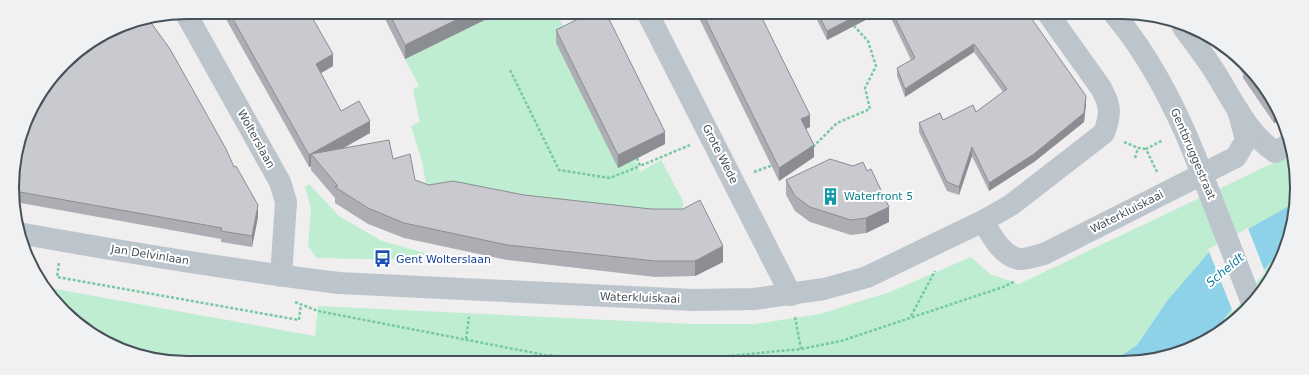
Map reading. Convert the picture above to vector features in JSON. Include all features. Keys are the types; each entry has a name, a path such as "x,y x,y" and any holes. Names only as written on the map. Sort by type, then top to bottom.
{"street":[{"name":"Wolterslaan","path":"189,19 280,182 286,202 281,276"},
{"name":"Grote Wede","path":"651,19 791,295"},
{"name":"Waterkluiskaai","path":"281,276 339,283 693,300 754,299 791,295 824,289 867,278 983,221 1011,205 1096,141 1104,133 1108,121 1108,100 1052,19"},
{"name":"Gentbruggestraat","path":"1118,19 1147,57 1167,94 1195,156 1250,297"},
{"path":"1188,33 1214,70 1238,110 1266,146 1282,148"},
{"name":"Waterkluiskaai","path":"983,221 991,236 1011,256 1020,260 1044,254 1236,157 1246,140 1238,110"},
{"name":"Jan Delvinlaan","path":"26,234 281,276"}],"path":[{"path":"811,149 837,124 870,109 865,88 876,66 868,41 854,26"},
{"path":"510,70 559,170 610,178 710,136"},
{"path":"1157,172 1146,149 1164,140"},
{"path":"1135,158 1138,148"},
{"path":"637,158 640,166"},
{"path":"733,181 776,164"},
{"path":"59,258 57,277 299,320 301,304"},
{"path":"791,295 801,349"},
{"path":"294,302 318,311 545,355 560,356"},
{"path":"466,339 469,317"},
{"path":"729,356 801,349 841,341 911,317"}],"green space":[{"path":"486,19 559,19 569,36 618,167 635,159 640,172 661,160 683,201 683,224 429,201 422,161 411,126 420,122 413,89 419,86 405,59"},
{"path":"1287,156 1290,176 1289,206 1272,217 1167,301 1137,345 1120,356 176,356 155,353 133,347 113,339 94,328 76,314 68,307 53,289 315,336 318,306 692,324 755,324 820,314 890,292 971,257 990,274 1019,284"},
{"path":"309,184 339,216 382,241 425,253 423,260 316,258 308,245 311,209 305,187"},
{"path":"1273,261 1262,281 1248,299 1241,307 1219,325 1269,264"}],"water":[{"name":"Scheldt","path":"1289,206 1281,242 1273,261 1269,264 1219,325 1196,339 1176,347 1143,355 1120,356 1137,345 1167,301 1210,251"}],"pier":[{"path":"1248,228 1265,272 1233,312 1208,249"}],"building":[{"path":"233,19 313,19 333,54 316,64 341,111 359,101 370,121 309,155"},
{"path":"392,19 458,19 405,45"},
{"path":"578,19 609,19 665,132 618,155 556,30"},
{"path":"705,19 762,19 810,115 801,119 814,145 779,168"},
{"path":"821,19 850,19 827,31"},
{"path":"896,19 1032,19 1086,96 1084,113 1034,154 989,183 972,147 959,187 947,182 919,123 940,113 943,120 973,105 976,112 1007,89 974,44 905,89 897,68 915,58"},
{"path":"151,23 170,49 226,149 234,167 236,166 258,205 252,236 221,231 222,228 19,192 19,176 22,155 28,133 47,94 68,68 76,61 94,47 113,36"},
{"path":"389,140 393,159 410,154 415,180 429,185 453,181 524,195 651,209 683,209 700,200 723,246 695,261 655,261 507,245 404,223 368,208 335,187 338,186 311,154"},
{"name":"Waterfront 5","path":"830,159 853,166 863,162 867,171 871,169 889,207 866,218 851,220 810,207 795,196 786,180"}],"place":[{"name":"Waterfront 5","path":"831,196"},
{"name":"Gent Wolterslaan","path":"383,259"}]}
